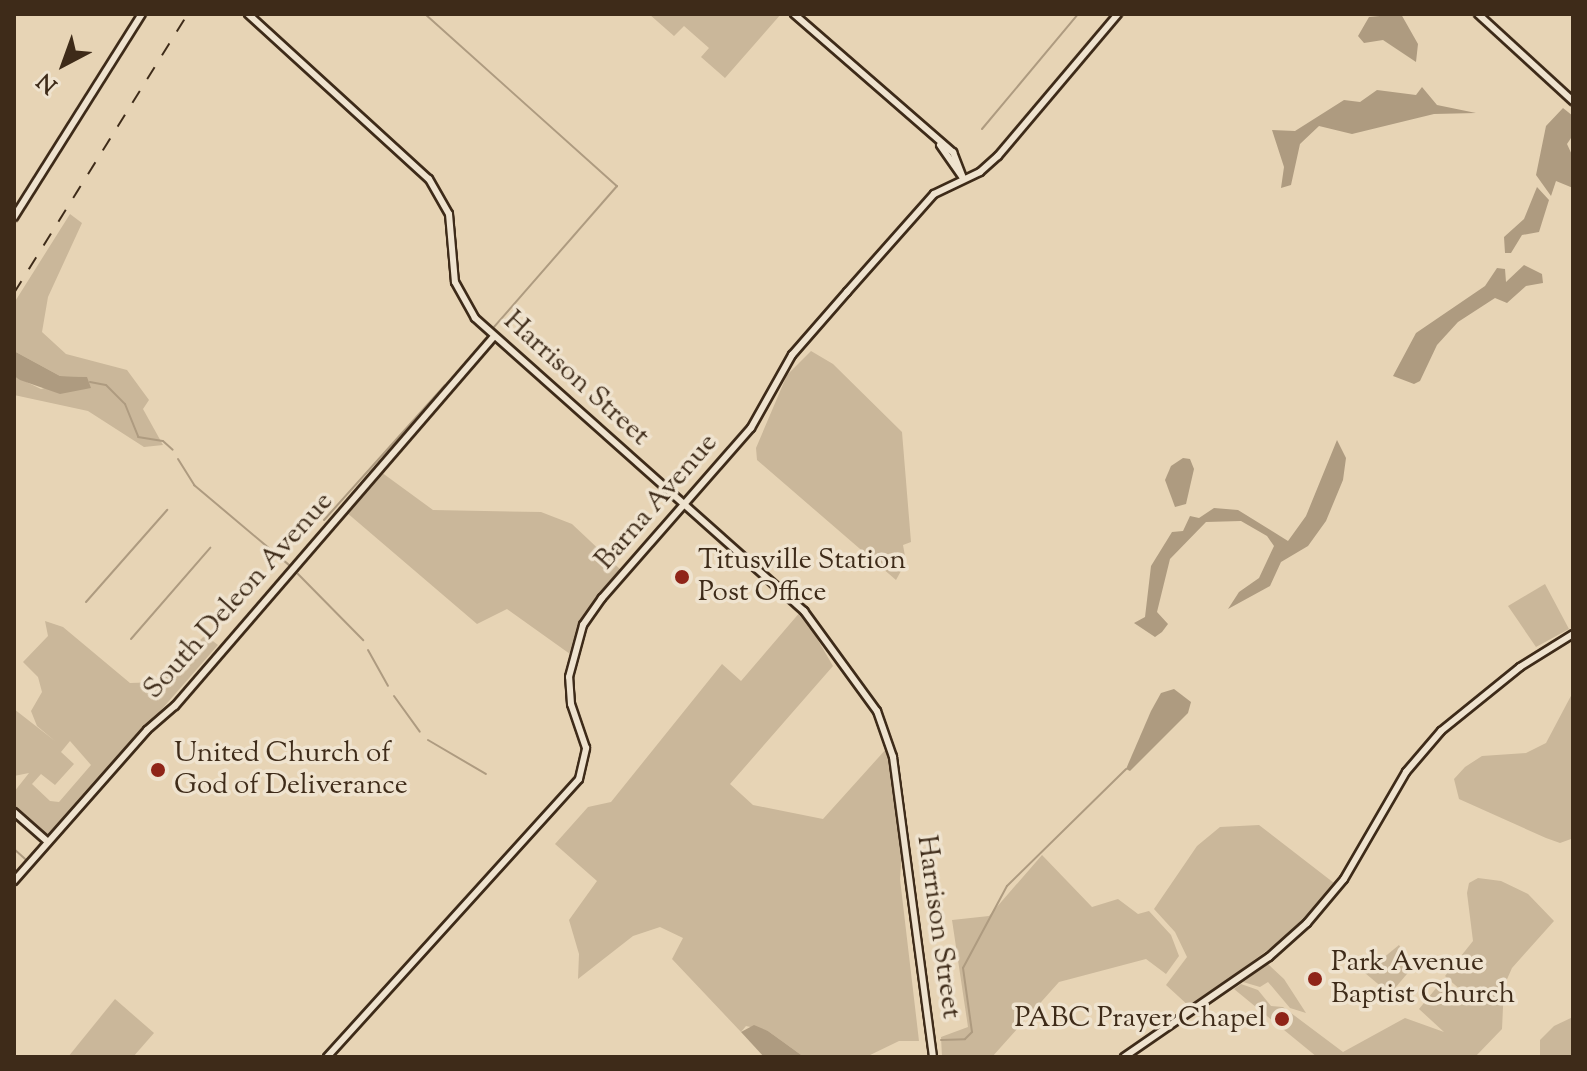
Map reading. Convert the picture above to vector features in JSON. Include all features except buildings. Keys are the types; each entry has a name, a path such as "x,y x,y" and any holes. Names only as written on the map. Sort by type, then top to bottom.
{"street":[{"path":"14,217 142,14"},
{"name":"Harrison Street","path":"248,14 429,179 449,214 460,296 494,337 804,611 884,725 933,1057"},
{"path":"794,14 939,141 961,164 963,178"},
{"name":"Barna Avenue","path":"327,1057 579,779 586,748 571,704 573,649 602,598 751,428 777,378 810,335 934,194 998,156 1118,14"},
{"path":"1478,14 1573,101"},
{"name":"South Deleon Avenue","path":"14,881 147,730 175,706 494,337"},
{"path":"1124,1057 1269,957 1304,926 1344,879 1406,772 1441,731 1520,667 1573,634"},
{"path":"14,812 48,842"}],"shaded area":[{"path":"649,14 781,14 725,78 701,57 709,48 684,26 674,36"},
{"path":"1401,14 1418,44 1416,62 1383,40 1364,43 1358,36 1369,17"},
{"path":"1422,87 1437,105 1476,113 1434,114 1352,134 1319,126 1300,144 1291,185 1281,188 1284,167 1272,130 1295,131 1344,100 1360,102 1377,90 1416,95"},
{"path":"1563,108 1573,116 1573,135 1567,144 1573,157 1573,188 1556,181 1551,196 1536,175 1546,126"},
{"path":"1537,187 1549,200 1539,232 1522,235 1511,253 1505,253 1504,237 1524,219"},
{"path":"70,214 82,223 48,297 42,332 66,354 127,370 149,400 143,409 163,445 144,447 88,411 14,395 14,376 41,389 87,377 60,376 14,351 14,303"},
{"path":"1524,265 1542,274 1543,283 1526,286 1507,303 1495,298 1458,322 1437,345 1420,381 1414,384 1393,376 1416,333 1485,286 1497,268 1505,269 1506,282"},
{"path":"14,351 60,376 87,377 91,388 60,394 20,380 14,376"},
{"path":"811,351 833,364 902,432 911,542 903,545 906,562 896,580 757,460 756,448 787,375"},
{"path":"1337,440 1346,458 1343,480 1326,521 1308,546 1281,562 1270,586 1228,609 1239,592 1259,578 1274,546 1267,536 1241,521 1206,522 1170,559 1157,612 1168,624 1155,637 1134,623 1145,617 1151,566 1172,532 1183,531 1190,516 1199,518 1214,508 1238,510 1288,541 1306,516"},
{"path":"1183,458 1190,459 1194,469 1186,504 1175,507 1165,480 1171,466"},
{"path":"381,472 433,510 541,512 572,524 623,572 581,624 570,654 507,609 477,624 346,512"},
{"path":"1545,584 1569,629 1536,647 1508,606"},
{"path":"801,611 833,666 730,784 753,805 823,819 887,748 902,851 900,879 919,1041 899,1041 866,1057 804,1057 768,1031 746,1026 741,1032 672,959 683,938 660,927 633,936 578,979 579,954 569,920 597,881 555,844 588,807 611,802 722,664 741,681"},
{"path":"45,621 63,627 130,683 160,682 205,635 218,645 50,837 14,808 14,792 29,773 14,776 14,709 55,741 37,726 31,711 42,692 38,677 23,662 48,636","holes":["70,741 91,765 59,802 50,801 32,784 41,774 55,785 74,764 61,752"]},
{"path":"1174,689 1191,702 1188,713 1130,771 1126,769 1161,693"},
{"path":"1573,692 1571,839 1560,843 1546,838 1459,799 1454,779 1465,767 1482,756 1526,753 1546,743"},
{"path":"1259,825 1334,883 1295,930 1190,1007 1166,985 1187,957 1175,932 1154,909 1197,846 1220,827"},
{"path":"1042,855 1092,907 1118,899 1138,914 1149,911 1171,935 1179,956 1166,974 1146,959 1059,982 992,1057 942,1057 941,1037 968,1027 952,920 989,916"},
{"path":"1478,878 1501,881 1528,894 1554,921 1512,968 1504,986 1502,1029 1475,1057 1317,1057 1234,989 1241,984 1258,990 1271,1006 1283,1007 1343,1052 1405,1018 1444,1032 1419,1009 1442,981 1469,1004 1473,1001 1445,976 1473,941 1467,893 1469,883"},
{"path":"1399,945 1412,968 1390,994 1365,973"},
{"path":"1268,964 1284,979 1306,1013 1290,1008 1268,982 1260,987 1243,982"},
{"path":"115,999 154,1033 133,1057 68,1057"},
{"path":"1573,1017 1573,1057 1540,1057 1540,1040 1554,1026"},
{"path":"754,1025 768,1031 804,1057 764,1057 741,1032"}],"waterway":[{"path":"425,14 617,186 494,327"},
{"path":"982,129 1078,14"},
{"path":"90,382 106,385 125,404 138,437 163,441 173,450"},
{"path":"324,520 445,385"},
{"path":"178,459 194,485 289,565"},
{"path":"86,602 167,510"},
{"path":"131,639 210,548"},
{"path":"298,574 363,640"},
{"path":"368,650 388,686"},
{"path":"394,696 420,732"},
{"path":"428,740 486,774"},
{"path":"941,1040 965,1039 972,1032 963,968 1007,886 1126,769"},
{"path":"14,849 25,859"}],"railway":[{"path":"14,293 188,14"}],"place":[{"name":"Titusville Station Post Office","path":"682,577"},
{"name":"United Church of God of Deliverance","path":"158,770"},
{"name":"Park Avenue Baptist Church","path":"1315,979"},
{"name":"PABC Prayer Chapel","path":"1282,1019"}]}
